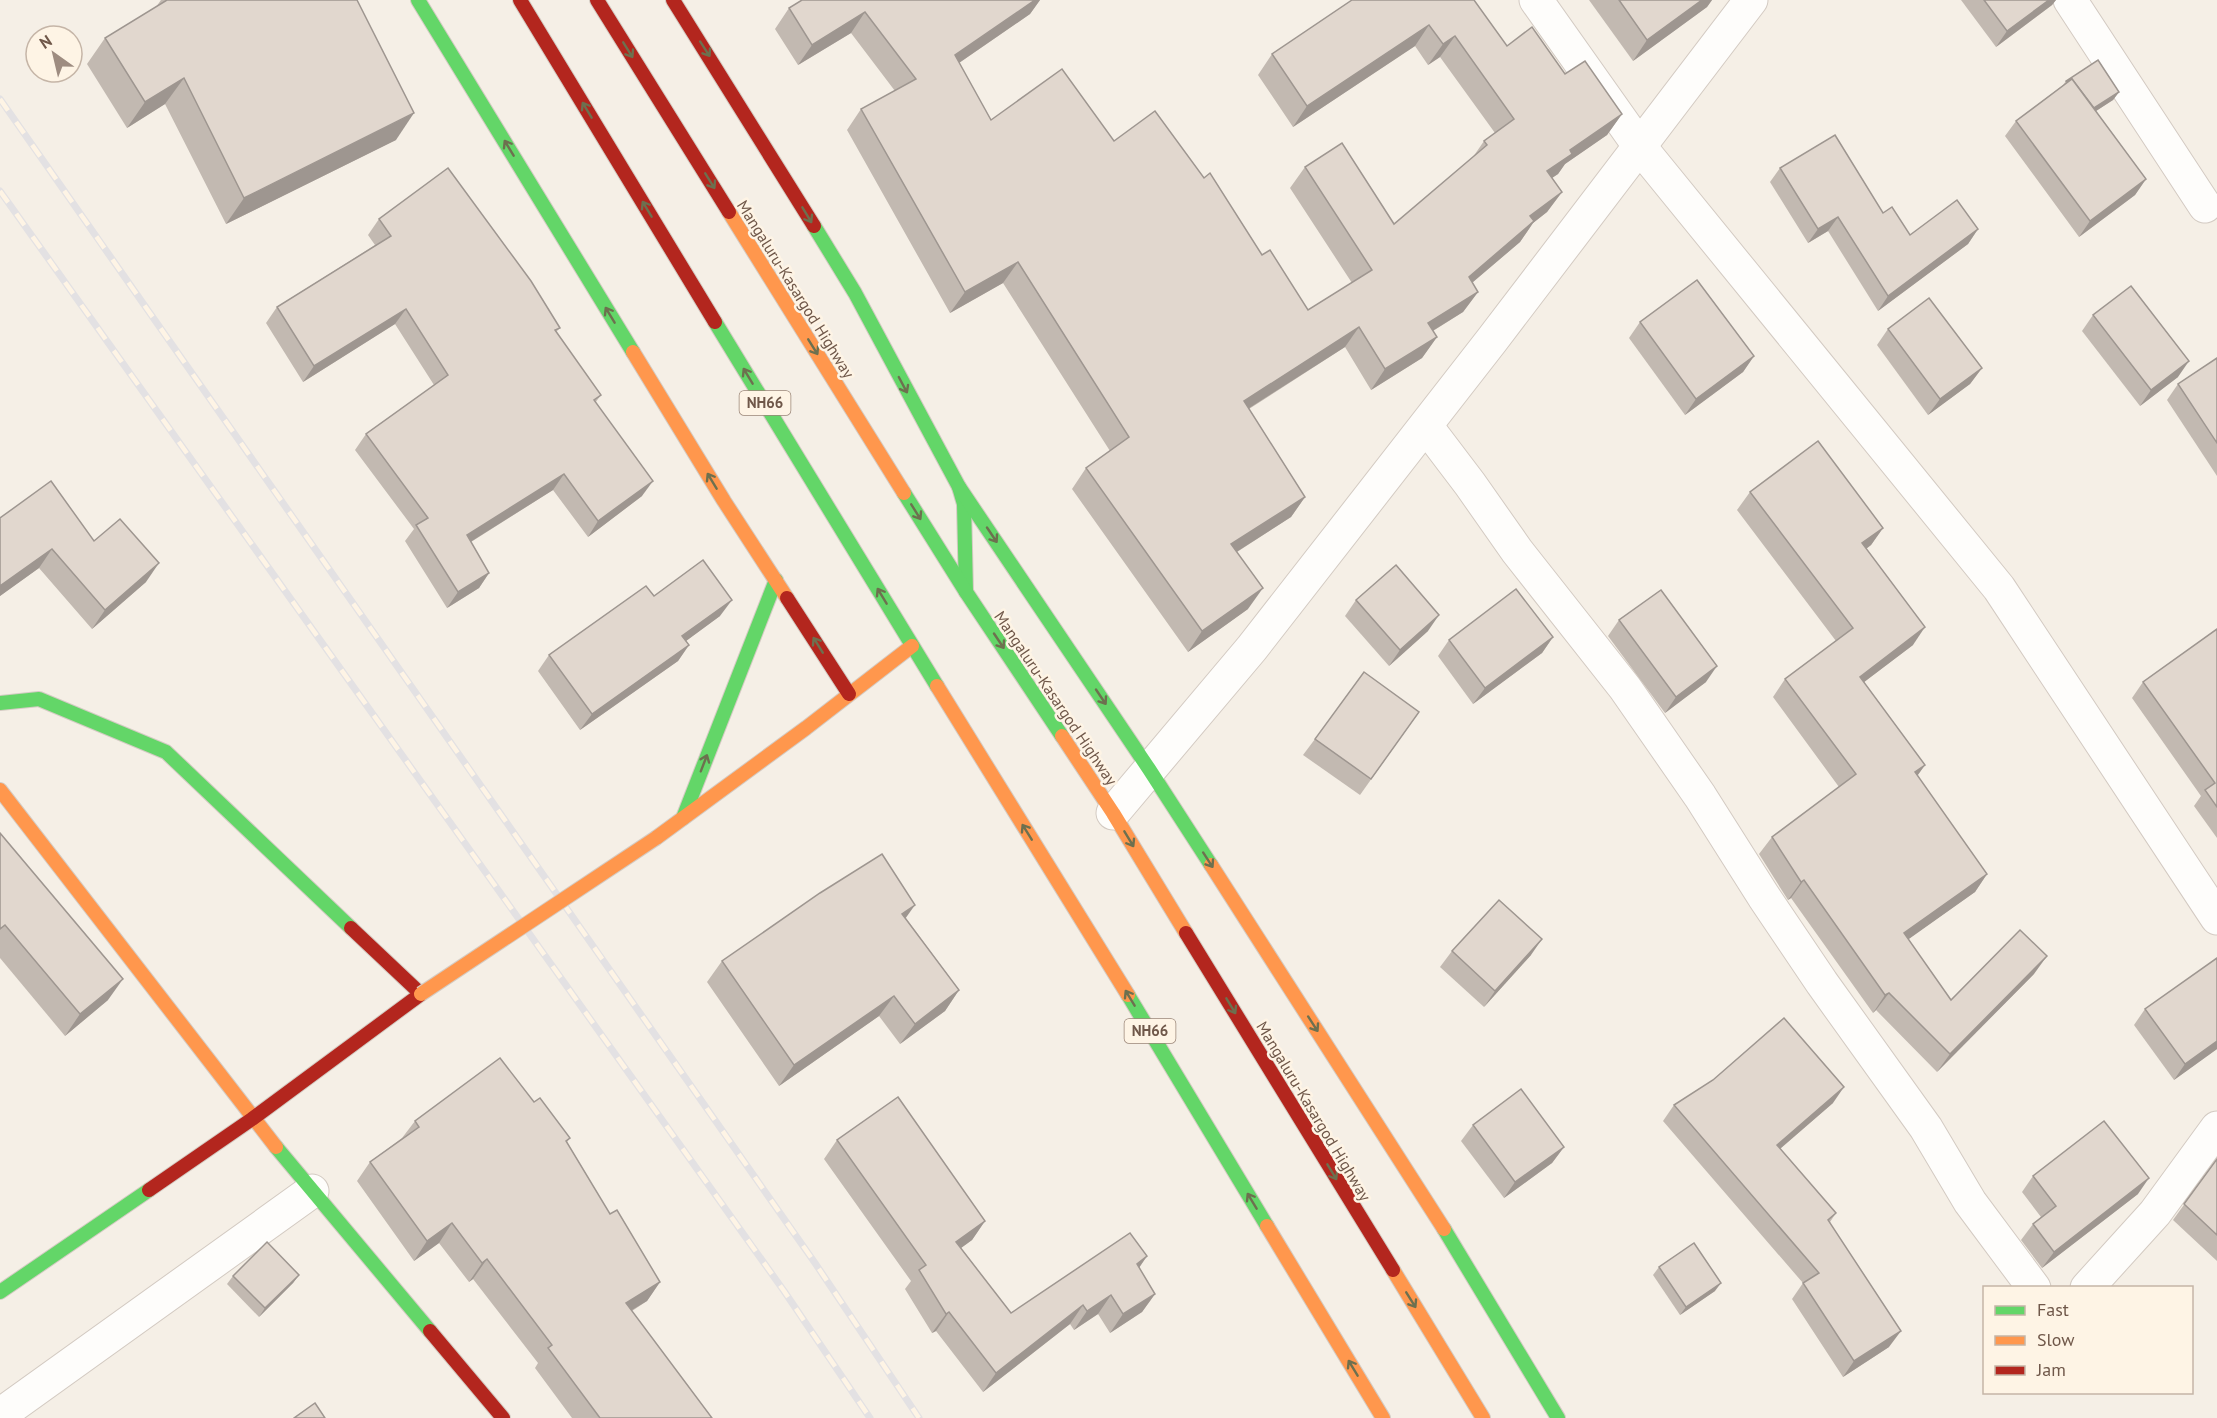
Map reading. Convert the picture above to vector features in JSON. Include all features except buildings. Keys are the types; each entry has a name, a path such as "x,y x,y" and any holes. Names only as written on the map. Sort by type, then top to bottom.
{"main road":[{"path":"418,0 724,501 849,694"},
{"name":"NH66","path":"520,0 1383,1418"},
{"name":"Mangaluru-Kasargod Highway","path":"597,0 966,592 1113,813 1483,1418"},
{"path":"673,0 855,293 959,487 1149,769 1436,1216 1558,1418"},
{"path":"959,487 964,504 966,592"},
{"path":"683,818 776,580"},
{"path":"0,1292 252,1119 421,994 656,838 912,646"},
{"path":"0,703 39,699 166,752 421,994"},
{"path":"0,790 252,1119 503,1418"}],"street":[{"path":"1536,0 1640,147 1999,588 2217,918"},
{"path":"1113,813 1252,648 1426,426 1751,0"},
{"path":"2070,0 2205,206"},
{"path":"1426,426 1517,551 1624,688 1700,796 1822,983 1926,1128 1970,1202 2033,1286"},
{"path":"2088,1286 2155,1213 2217,1128"},
{"path":"0,1415 312,1191"}],"railway":[{"path":"0,99 815,1263 919,1418"},
{"path":"0,191 784,1291 870,1418"}],"traffic: fast":[{"path":"418,0 633,352"},
{"path":"814,226 855,293 959,487 964,504 966,592"},
{"path":"715,322 937,686"},
{"path":"959,487 1211,865"},
{"path":"904,493 966,592 1062,736"},
{"path":"683,818 776,580"},
{"path":"0,703 39,699 166,752 351,928"},
{"path":"1128,995 1267,1226"},
{"path":"276,1147 430,1331"},
{"path":"0,1292 149,1190"},
{"path":"1444,1229 1558,1418"}],"traffic: slow":[{"path":"729,212 904,493"},
{"path":"633,352 724,501 787,598"},
{"path":"656,838 806,728 912,646"},
{"path":"937,686 1128,995"},
{"path":"1062,736 1113,813 1186,933"},
{"path":"0,790 276,1147"},
{"path":"421,994 656,838"},
{"path":"1211,865 1444,1229"},
{"path":"1267,1226 1383,1418"},
{"path":"1393,1270 1483,1418"}],"traffic: jam":[{"path":"520,0 715,322"},
{"path":"597,0 729,212"},
{"path":"673,0 814,226"},
{"path":"787,598 849,694"},
{"path":"149,1190 252,1119 421,994 351,928"},
{"path":"1186,933 1393,1270"},
{"path":"430,1331 503,1418"}]}
